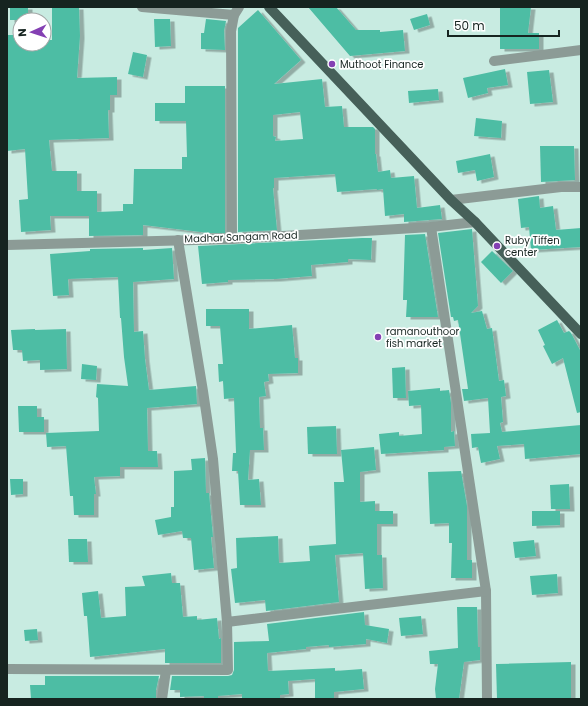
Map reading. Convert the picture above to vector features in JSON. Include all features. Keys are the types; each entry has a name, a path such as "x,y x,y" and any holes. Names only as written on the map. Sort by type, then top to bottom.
{"main road":[{"path":"269,7 451,200 475,222 581,334"}],"street":[{"path":"142,7 237,11 231,31 232,239"},
{"path":"494,61 581,50"},
{"path":"451,200 561,187 581,187"},
{"name":"Madhar Sangam Road","path":"7,245 232,239 431,227 475,222"},
{"path":"431,227 486,591 487,699"},
{"path":"7,669 228,670 227,622 213,459 178,240"},
{"path":"227,622 486,591"},
{"path":"162,699 166,670"}],"building":[{"path":"10,7 28,7 28,12 12,12 12,20 10,20"},
{"path":"52,7 79,7 80,36 77,78 117,77 117,95 110,95 110,110 108,110 109,138 49,140 52,171 77,171 77,191 97,191 97,212 123,211 123,204 133,204 134,169 182,169 182,157 187,157 186,121 155,121 155,103 185,103 185,86 225,86 225,233 209,233 143,225 143,235 89,236 89,216 50,216 51,230 21,232 19,200 28,199 25,149 7,151 8,35 12,35 12,52 52,52"},
{"path":"308,7 336,7 356,30 380,30 380,32 403,30 405,51 350,56"},
{"path":"500,7 531,7 528,33 539,33 539,49 500,49"},
{"path":"258,10 301,60 274,84 322,79 325,107 342,106 344,127 373,127 375,129 375,154 378,172 390,170 391,178 414,176 417,208 440,205 442,219 404,222 404,214 385,216 383,189 337,192 335,174 274,178 273,188 277,230 238,232 238,28","holes":["300,112 303,139 275,141 276,137 273,136 273,115"]},
{"path":"427,14 430,25 414,30 410,19"},
{"path":"154,19 170,19 171,46 155,47"},
{"path":"206,19 226,21 224,31 225,50 201,49 201,33 204,33"},
{"path":"133,52 147,55 143,77 128,74"},
{"path":"505,69 508,85 487,88 488,93 468,98 463,78"},
{"path":"549,70 553,102 530,104 527,72"},
{"path":"438,89 439,100 409,103 408,91"},
{"path":"476,118 502,121 501,138 474,136"},
{"path":"540,146 574,146 575,180 541,182"},
{"path":"490,154 494,177 477,181 475,170 458,173 456,161"},
{"path":"539,196 540,208 553,206 556,230 581,228 581,247 531,250 529,227 521,228 518,199"},
{"path":"472,229 478,306 471,313 482,311 487,329 492,328 499,381 504,380 506,396 501,397 503,422 500,423 502,432 581,425 581,454 525,459 524,444 497,446 500,459 481,463 478,447 472,448 471,434 490,433 488,398 464,401 462,389 468,389 458,320 454,321 453,317 451,317 438,233"},
{"path":"425,234 438,317 406,317 407,300 403,300 405,235"},
{"path":"372,238 371,260 348,259 348,262 311,265 312,276 276,279 228,280 228,282 202,284 198,246"},
{"path":"143,248 143,250 172,248 174,279 133,282 134,332 143,331 149,390 196,386 197,404 147,408 148,451 157,451 158,467 120,467 120,476 94,477 96,494 94,494 94,515 74,515 73,496 70,496 66,446 47,447 46,433 99,431 98,398 96,397 97,384 128,386 120,318 118,277 68,279 69,295 53,296 50,254 90,251 90,249"},
{"path":"492,251 513,271 501,283 481,262"},
{"path":"206,309 249,309 249,329 292,325 295,358 298,358 298,373 268,374 269,381 264,382 266,396 259,397 260,428 263,428 264,450 250,450 248,480 259,479 261,505 240,505 238,471 232,471 233,453 236,453 234,398 224,399 223,381 219,382 218,364 223,364 220,326 206,326"},
{"path":"557,320 564,333 569,331 571,333 581,352 581,412 577,413 563,358 552,364 543,346 545,345 538,330"},
{"path":"66,329 67,369 40,370 40,360 23,361 22,350 13,350 11,330"},
{"path":"82,364 97,366 96,380 81,379"},
{"path":"405,367 406,398 393,398 392,368"},
{"path":"440,388 440,391 449,390 451,403 451,432 454,431 455,446 444,447 444,450 381,454 379,434 399,432 399,436 422,434 421,405 409,406 408,391"},
{"path":"18,406 37,406 37,417 44,417 44,432 19,432"},
{"path":"336,426 337,454 308,454 307,427"},
{"path":"374,447 376,470 360,472 360,502 375,501 375,511 393,511 393,524 377,524 377,555 382,555 383,588 365,589 363,553 335,555 339,602 266,611 265,600 235,603 231,569 237,568 236,538 278,536 279,563 310,561 309,546 336,544 334,482 344,482 341,450"},
{"path":"205,458 206,493 209,493 214,568 194,570 191,538 183,538 182,531 158,535 155,520 171,517 171,507 174,507 174,471 192,470 191,459"},
{"path":"461,471 467,506 467,560 472,560 472,578 451,578 452,543 449,543 449,523 430,524 428,472"},
{"path":"10,479 23,479 23,494 11,495"},
{"path":"569,484 570,509 551,509 550,485"},
{"path":"532,511 560,511 560,525 532,526"},
{"path":"68,539 87,539 88,562 69,562"},
{"path":"534,540 536,556 515,558 513,542"},
{"path":"171,573 172,583 180,583 183,617 197,616 197,620 217,618 219,639 221,638 221,663 165,663 165,649 90,657 87,616 84,616 82,593 98,591 101,618 126,616 125,587 145,586 142,576"},
{"path":"557,574 558,593 532,595 530,576"},
{"path":"457,607 477,607 478,647 480,647 480,660 464,662 459,699 436,699 435,689 438,664 430,664 429,651 458,648"},
{"path":"364,612 365,625 389,629 387,643 366,639 366,644 306,647 306,649 267,653 268,671 335,668 335,671 362,669 364,689 334,692 334,699 315,699 315,679 288,681 289,694 280,695 280,699 242,699 242,694 218,696 218,699 204,699 204,696 180,697 180,690 170,690 172,676 232,675 234,670 234,642 269,641 267,624"},
{"path":"421,616 423,634 401,636 399,618"},
{"path":"37,629 38,640 25,641 24,630"},
{"path":"571,662 571,699 497,699 496,664"},
{"path":"45,676 159,676 156,699 31,699 30,685 45,685"}],"place":[{"name":"Muthoot Finance","path":"332,64"},
{"name":"Ruby Tiffen center","path":"497,246"},
{"name":"ramanouthoor fish market","path":"378,337"}]}
